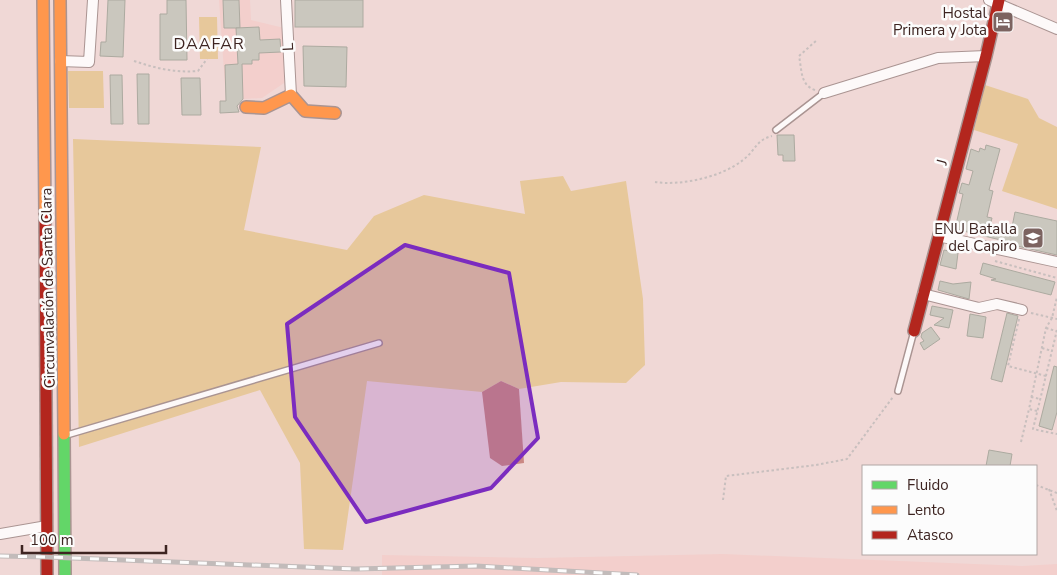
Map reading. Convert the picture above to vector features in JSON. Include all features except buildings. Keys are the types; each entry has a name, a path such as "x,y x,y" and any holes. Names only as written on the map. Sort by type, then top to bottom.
{"main road":[{"name":"Circunvalación de Santa Clara","path":"43,0 47,575"},
{"name":"Circunvalación de Santa Clara","path":"60,0 65,575"},
{"name":"J","path":"914,331 986,56 995,1"},
{"path":"246,107 264,108 291,95 305,110 334,113"},
{"path":"46,463 50,468 57,470 63,468 64,465"}],"street":[{"path":"60,61 89,62 93,0"},
{"name":"L","path":"286,0 291,95"},
{"path":"995,1 1057,28"},
{"path":"824,93 938,58 986,56"},
{"path":"938,236 1057,262"},
{"path":"923,294 979,308 997,304 1022,310"},
{"path":"0,534 47,526"}],"lane":[{"path":"776,130 824,93"},
{"path":"898,391 914,331"},
{"path":"64,436 379,343"}],"path":[{"path":"817,40 799,56 804,82 810,88 824,93"},
{"path":"134,61 157,69 186,72 198,71 207,59"},
{"path":"655,182 668,184 682,182 703,178 723,171 741,162 752,153 762,139 772,136 776,130"},
{"path":"995,261 1057,278"},
{"path":"1021,442 1046,328 1052,318 1057,297"},
{"path":"1046,376 1008,366 1022,310 1057,319"},
{"path":"1046,328 1057,331 1033,429 1057,434"},
{"path":"1042,348 1052,351"},
{"path":"723,500 726,476 816,465 847,459 898,391"},
{"path":"1031,397 1040,399"},
{"path":"1028,410 1038,411"},
{"path":"1037,485 1057,493"},
{"path":"1050,489 1057,510"}],"highlighted area":[{"path":"405,245 509,273 538,438 491,488 366,522 295,417 287,324"}],"shaded area":[{"path":"219,0 250,0 251,20 284,28 284,83 262,98 226,100"},
{"path":"199,17 217,17 218,59 200,59"},
{"path":"68,71 103,71 104,108 69,108"},
{"path":"985,85 1028,99 1039,118 1057,127 1057,209 1002,191 1018,144 974,130"},
{"path":"73,139 261,147 244,230 347,250 374,216 424,195 525,214 520,181 563,176 571,191 626,181 643,299 645,365 626,383 561,382 519,389 501,381 482,392 367,381 343,550 304,549 300,463 260,390 79,447"},
{"path":"501,381 519,389 524,463 502,466 490,458 482,392"},
{"path":"723,554 1022,566 1057,564 1057,575 382,575 382,555 538,558"}],"railway":[{"path":"0,556 355,569 476,566 637,575"}],"traffic: fast":[{"path":"64,434 65,575"}],"traffic: slow":[{"path":"43,0 45,216"},
{"path":"60,0 64,434"},
{"path":"246,107 264,108 291,95 305,111 335,113"}],"traffic: jam":[{"path":"914,331 999,0"},
{"path":"45,216 47,575"}],"place":[{"name":"Hostal Primera y Jota","path":"1003,22"},
{"name":"ENU Batalla del Capiro","path":"1033,238"}],"district":[{"name":"DAAFAR","path":"209,43"}]}
